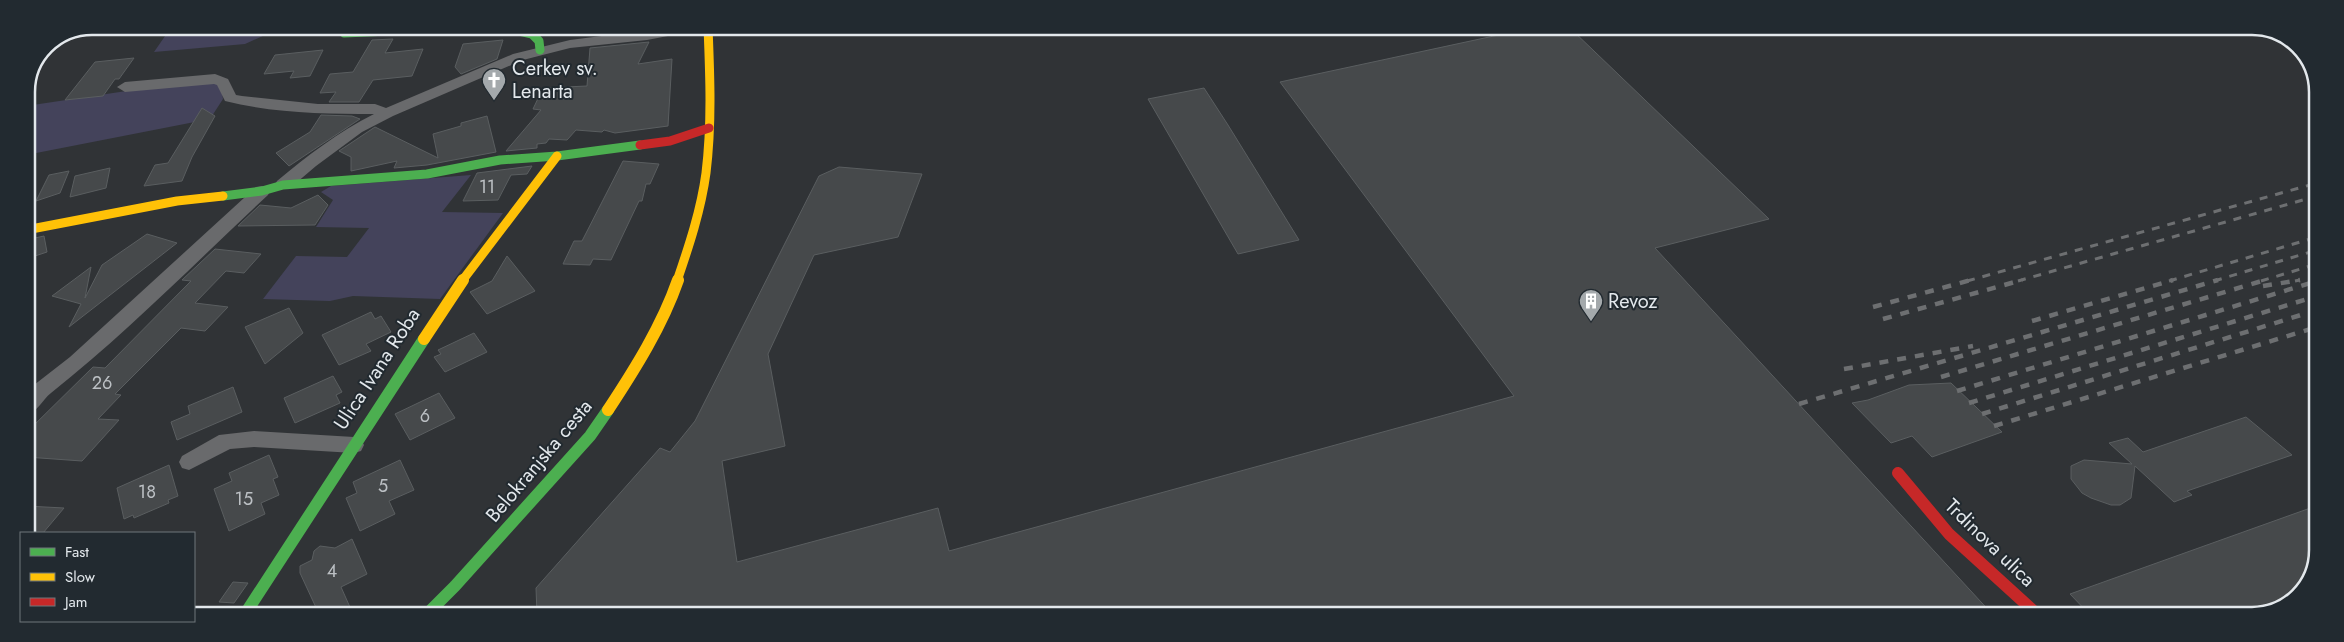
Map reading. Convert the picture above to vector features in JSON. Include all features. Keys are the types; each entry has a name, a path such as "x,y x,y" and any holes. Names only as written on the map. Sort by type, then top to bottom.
{"street":[{"path":"533,35 539,41 540,50"},
{"path":"283,185 310,162 356,129 387,113 518,57 570,44 651,35"},
{"name":"Belokranjska cesta","path":"434,607 590,436 630,377 668,308 695,228 706,174 711,100 708,35"},
{"path":"125,87 215,79 223,82 230,98 242,101 318,110 375,109 387,113"},
{"path":"35,228 177,201 262,191 283,185 426,174 500,160 557,156 670,141 709,128"},
{"name":"Ulica Ivana Roba","path":"250,607 474,263 557,156"},
{"path":"35,391 78,362 262,191"},
{"path":"189,462 226,441 254,439 354,445"},
{"name":"Trdinova ulica","path":"1898,473 1949,534 2029,607"}],"shaded area":[{"path":"166,35 265,35 245,44 154,52"},
{"path":"217,83 221,87 223,99 210,119 35,153 35,105 160,86"},
{"path":"471,175 442,212 503,213 440,299 353,296 330,301 263,299 296,256 347,257 369,228 316,227 333,200 321,192 331,186"}],"building":[{"name":"Revoz","path":"1498,35 1577,35 1769,219 1655,248 1986,607 537,607 536,588 660,448 670,452 695,421 819,176 839,167 922,174 898,237 814,255 768,354 785,446 722,461 737,562 938,508 949,551 1514,396 1280,82"},
{"path":"393,39 385,53 423,49 412,76 373,80 359,102 329,102 336,92 320,93 330,74 353,72 372,40"},
{"path":"503,40 497,59 461,74 455,67 463,44"},
{"path":"649,42 638,64 672,59 668,126 615,133 604,130 602,132 576,130 567,140 549,139 546,143 537,144 537,148 506,151 541,110 533,109 543,88 587,86 590,48"},
{"path":"323,50 310,76 290,78 294,71 264,74 275,55"},
{"path":"134,58 119,79 115,79 103,96 65,100 95,62"},
{"path":"1204,88 1299,240 1238,254 1148,99"},
{"path":"202,108 215,116 192,157 182,181 144,186 155,165 168,163"},
{"path":"321,115 352,116 360,119 289,166 276,153 310,132"},
{"path":"487,116 496,152 427,165 394,168 397,161 351,171 351,157 339,151 375,127 438,158 433,134 461,126 461,123"},
{"path":"623,161 659,164 650,184 646,184 642,201 639,201 611,260 593,259 590,265 563,264 574,241 582,241"},
{"path":"532,166 527,174 511,175 498,200 463,201 477,173"},
{"path":"110,168 106,188 70,197 75,176"},
{"path":"69,171 60,193 36,201 49,175"},
{"path":"318,195 328,205 315,225 238,226 260,205 291,208"},
{"path":"147,234 177,243 69,327 81,304 52,296 91,267 85,298 102,265"},
{"path":"44,236 47,252 35,256 35,238"},
{"path":"215,249 261,254 244,273 226,271 195,303 228,307 205,331 181,328 115,394 121,395 98,419 119,420 82,461 35,458 35,424 93,367 105,368 191,281 182,280"},
{"path":"507,256 535,291 487,314 470,292 492,281"},
{"path":"289,308 303,333 265,364 245,327"},
{"path":"371,312 375,319 381,316 391,332 366,344 371,351 339,365 322,335"},
{"path":"474,333 487,352 445,372 434,357 441,354 438,350"},
{"path":"333,376 342,392 336,395 340,403 295,423 284,398"},
{"path":"1951,383 2002,432 1932,457 1912,436 1891,443 1852,403 1868,400 1909,385"},
{"path":"233,387 242,412 177,440 171,422 190,414 188,406"},
{"path":"439,393 455,418 410,440 395,414"},
{"path":"2246,417 2292,455 2187,491 2192,495 2174,502 2135,466 2131,498 2120,505 2111,505 2091,498 2082,493 2071,479 2071,466 2084,460 2132,464 2109,443 2128,438 2143,452"},
{"path":"269,455 278,477 273,479 279,495 261,503 265,514 229,531 214,489 232,481 229,473"},
{"path":"400,460 414,490 389,501 395,514 360,531 346,498 357,493 353,482"},
{"path":"169,465 178,496 168,500 169,503 134,518 133,515 124,519 117,488"},
{"path":"35,506 64,508 44,532 35,532"},
{"path":"2309,509 2309,557 2303,575 2287,595 2270,604 2259,607 2082,607 2070,594"},
{"path":"352,539 367,574 341,587 350,607 316,607 300,573 300,566 312,560 314,551 320,546 335,548"},
{"path":"233,582 248,583 234,603 219,602"}],"railway":[{"path":"1967,281 2309,185"},
{"path":"2018,281 2309,198"},
{"path":"2169,281 2309,239"},
{"path":"2214,281 2309,252"},
{"path":"2261,281 2309,266"},
{"path":"1873,307 1971,280"},
{"path":"1883,319 2022,280"},
{"path":"2032,321 2173,280"},
{"path":"1799,404 2218,280"},
{"path":"1941,377 2265,280"},
{"path":"2263,286 2300,280 2295,281"},
{"path":"1957,391 2309,283"},
{"path":"1969,403 2309,298"},
{"path":"1982,414 2309,312"},
{"path":"1994,426 2309,329"},
{"path":"1844,369 1973,346"}],"traffic: fast":[{"path":"533,35 539,41 540,50"},
{"path":"223,196 262,191 283,185 427,174 500,160 557,156 640,145"},
{"path":"250,607 424,339"},
{"path":"434,607 590,436 608,410"}],"traffic: slow":[{"path":"608,410 630,377 668,308 695,228 706,174 711,112 708,35"},
{"path":"424,339 474,263 557,156"},
{"path":"35,228 177,201 223,196"}],"traffic: jam":[{"path":"640,145 670,141 709,128"},
{"path":"1898,473 1949,534 2029,607"}],"place":[{"name":"Cerkev sv. Lenarta","path":"494,101"},
{"name":"Revoz","path":"1591,322"}]}
